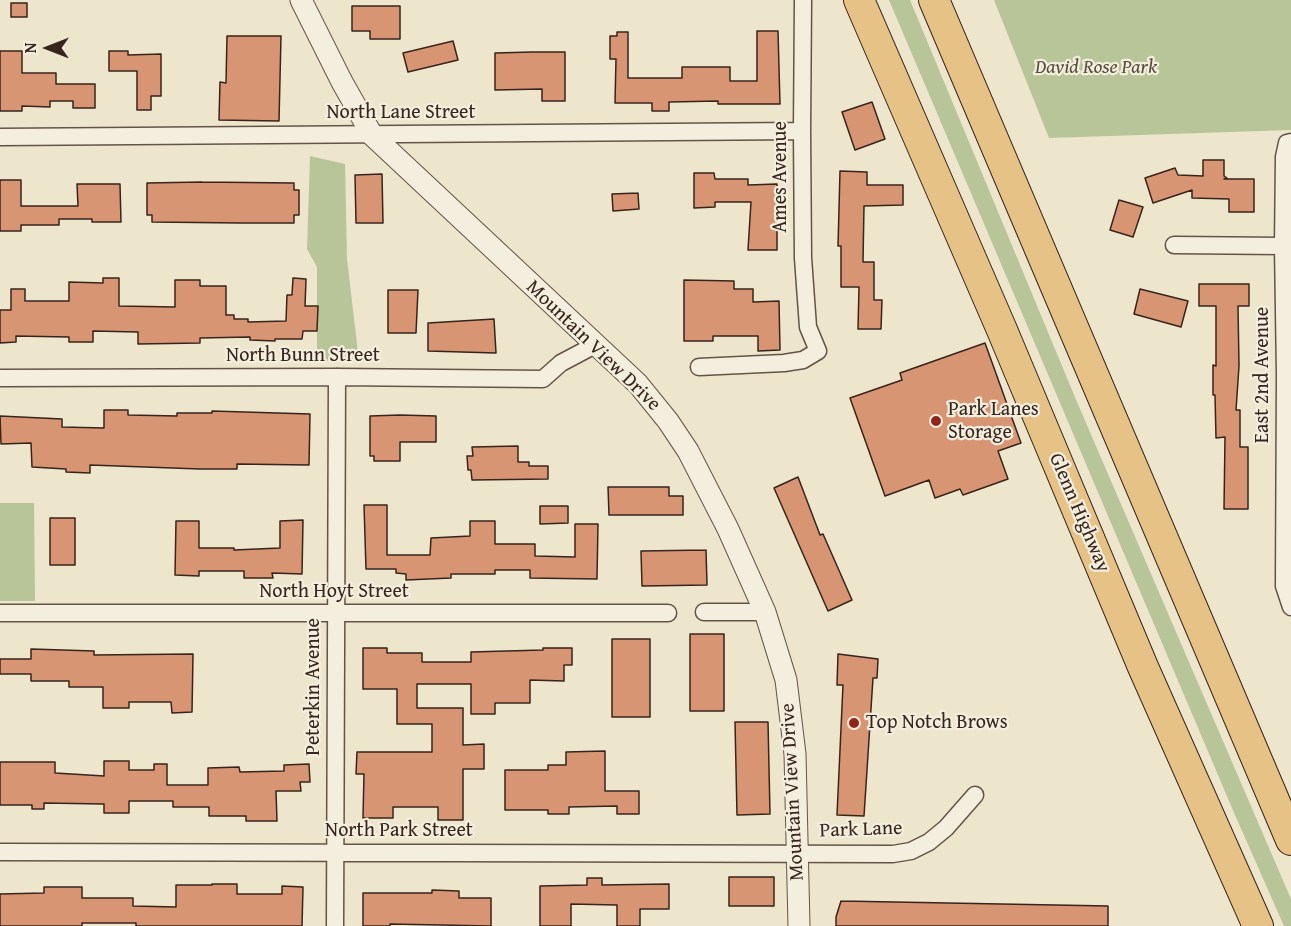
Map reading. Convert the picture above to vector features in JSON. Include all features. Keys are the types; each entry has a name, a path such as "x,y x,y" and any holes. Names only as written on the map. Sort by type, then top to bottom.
{"highway":[{"name":"Glenn Highway","path":"859,0 1002,330 1143,667 1257,926"},
{"path":"934,0 1291,840"},
{"path":"1143,667 1243,926"},
{"path":"1230,696 1291,808"}],"street":[{"name":"Mountain View Drive","path":"301,0 342,82 372,135 638,384 668,421 688,451 728,530 765,612 786,680 795,754 799,926"},
{"name":"Ames Avenue","path":"699,367 784,363 803,360 818,351 808,327 803,258 801,131 803,0"},
{"name":"North Lane Street","path":"0,137 801,131"},
{"name":"East 2nd Avenue","path":"1289,142 1284,157 1283,246 1288,375 1284,586 1290,606"},
{"path":"1174,245 1283,246"},
{"name":"North Bunn Street","path":"0,378 543,379 561,363 595,345"},
{"name":"Peterkin Avenue","path":"335,926 337,377"},
{"path":"704,612 765,612"},
{"name":"North Hoyt Street","path":"0,613 668,613"},
{"name":"Park Lane","path":"798,853 893,854 911,850 929,842 946,828 975,795"},
{"name":"North Park Street","path":"0,852 798,853"}],"green space":[{"path":"889,0 910,0 1077,402 1291,899 1291,926 1284,926 1235,815"},
{"name":"David Rose Park","path":"994,0 1291,0 1291,130 1049,138"},
{"path":"310,156 345,164 347,259 359,361 317,361 317,267 307,249"},
{"path":"0,503 34,503 35,601 0,601"}],"building":[{"path":"11,3 27,3 27,17 11,17"},
{"path":"352,6 400,6 400,39 370,39 370,31 352,31"},
{"path":"757,31 778,31 780,104 718,104 718,101 669,102 669,111 652,111 652,103 615,103 616,59 610,59 610,36 617,36 617,32 628,32 628,78 682,78 682,67 730,67 730,81 757,81"},
{"path":"227,36 281,36 279,121 219,120 220,82 226,83"},
{"path":"453,41 458,60 408,72 403,53"},
{"path":"0,51 22,51 22,73 56,73 56,84 95,84 95,108 73,108 73,101 50,101 50,107 22,106 22,111 0,111"},
{"path":"109,51 128,51 128,55 161,54 161,96 151,96 151,110 137,110 137,71 109,71"},
{"path":"565,52 565,101 542,101 542,89 495,90 495,53"},
{"path":"872,102 885,139 855,150 842,112"},
{"path":"1203,160 1224,160 1224,176 1227,178 1224,179 1254,179 1254,212 1229,212 1229,199 1192,198 1192,190 1153,203 1145,178 1175,168 1178,175 1203,176"},
{"path":"840,171 867,172 867,185 903,185 903,205 864,206 863,262 874,262 874,300 882,300 881,329 858,329 859,287 841,287 841,246 838,246"},
{"path":"694,173 714,173 715,179 748,179 748,185 777,184 777,250 748,250 751,202 715,202 715,207 694,208"},
{"path":"382,174 383,223 356,223 355,175"},
{"path":"0,180 21,180 21,206 78,206 77,184 120,184 121,222 59,219 59,225 21,225 21,231 0,231"},
{"path":"147,183 294,183 294,190 299,190 299,215 294,215 294,223 241,223 152,222 152,215 147,215"},
{"path":"638,193 639,209 613,211 612,194"},
{"path":"1119,200 1143,207 1133,237 1110,230"},
{"path":"103,278 119,278 119,306 175,307 175,280 200,280 200,286 226,286 226,315 234,315 234,319 248,319 248,322 286,321 287,295 292,295 293,278 306,279 305,306 318,306 317,331 303,331 302,339 275,339 275,341 250,340 250,337 200,338 200,343 138,344 138,332 93,331 93,342 69,342 69,337 16,336 16,342 0,343 0,310 11,310 11,289 25,289 25,301 69,301 69,282 103,283"},
{"path":"684,280 734,281 734,289 753,289 753,302 779,301 780,350 758,351 758,336 713,336 713,341 684,341"},
{"path":"1199,284 1249,284 1249,306 1238,306 1239,366 1236,410 1240,410 1240,447 1248,447 1248,509 1224,509 1225,437 1216,438 1215,395 1213,395 1213,365 1216,366 1216,306 1199,306"},
{"path":"1140,289 1188,301 1181,327 1134,314"},
{"path":"388,290 418,290 416,333 388,333"},
{"path":"494,319 496,353 428,351 428,323"},
{"name":"Park Lanes Storage","path":"985,343 1021,443 998,451 1008,479 963,495 960,489 935,498 929,480 885,496 850,398 902,380 900,373"},
{"path":"104,410 128,410 128,415 177,416 177,413 212,413 212,411 310,414 309,465 237,464 237,469 200,469 90,465 90,473 66,472 66,469 32,467 31,443 1,444 0,416 62,419 62,427 104,428"},
{"path":"370,416 436,416 436,442 400,442 400,461 374,461 374,456 370,456"},
{"path":"518,446 518,462 529,462 529,466 548,466 548,479 472,480 471,470 468,470 467,456 473,456 472,447"},
{"path":"798,477 820,535 823,534 852,600 828,611 774,488"},
{"path":"608,487 669,487 669,496 683,496 683,515 609,515"},
{"path":"364,505 387,505 387,555 430,555 431,538 470,536 470,521 495,521 495,544 535,544 535,556 575,557 575,524 598,524 597,579 530,578 530,570 495,570 495,574 451,574 451,578 406,580 406,574 396,573 396,569 366,569"},
{"path":"540,506 568,506 568,523 540,524"},
{"path":"50,518 75,518 75,565 50,565"},
{"path":"303,520 302,574 272,573 273,578 244,578 244,571 199,571 199,576 175,575 176,521 199,521 199,548 234,548 234,550 280,548 280,521"},
{"path":"706,550 707,585 642,586 641,551"},
{"path":"690,634 724,634 724,711 690,711"},
{"path":"612,639 650,639 650,717 612,717"},
{"path":"363,648 387,648 387,653 422,653 422,662 471,662 471,652 572,648 572,665 564,665 564,681 530,680 530,703 495,703 495,714 471,714 471,684 417,684 417,708 463,708 463,745 484,744 484,769 463,769 463,820 438,820 438,807 393,807 393,818 363,818 364,774 356,774 357,752 432,752 432,724 397,724 397,689 363,689"},
{"path":"31,649 94,651 94,655 193,654 192,712 172,713 171,702 129,702 129,708 103,708 103,687 69,687 69,681 31,681 31,674 0,674 0,659 31,659"},
{"path":"838,654 878,659 877,678 873,678 864,816 837,815 843,685 837,685"},
{"path":"735,722 768,722 770,814 737,815"},
{"path":"605,751 605,791 639,791 639,814 617,814 617,806 569,807 569,814 548,814 548,810 505,810 505,770 548,770 548,765 566,765 566,752"},
{"path":"104,761 129,761 129,770 154,770 154,764 167,764 167,785 208,785 208,768 239,767 240,772 284,771 284,765 309,764 310,782 300,782 301,791 276,791 277,821 246,821 246,816 209,816 209,807 173,807 173,801 129,801 129,813 104,813 104,804 44,803 44,809 32,809 32,805 0,805 0,762 55,762 55,773 104,776"},
{"path":"729,877 774,877 774,906 729,906"},
{"path":"587,878 602,878 602,885 669,884 669,909 640,909 640,926 617,926 617,905 571,904 571,926 540,926 540,886 587,885"},
{"path":"237,884 237,894 282,894 282,886 303,887 302,926 136,926 136,923 82,923 82,926 0,926 0,894 44,893 44,887 82,887 82,898 133,898 133,906 176,907 176,885"},
{"path":"432,890 459,891 459,898 491,898 491,926 390,924 390,926 363,926 363,893 432,893"},
{"path":"841,901 1108,906 1108,926 836,926"}],"place":[{"name":"Park Lanes Storage","path":"936,421"},
{"name":"Top Notch Brows","path":"854,723"}]}
